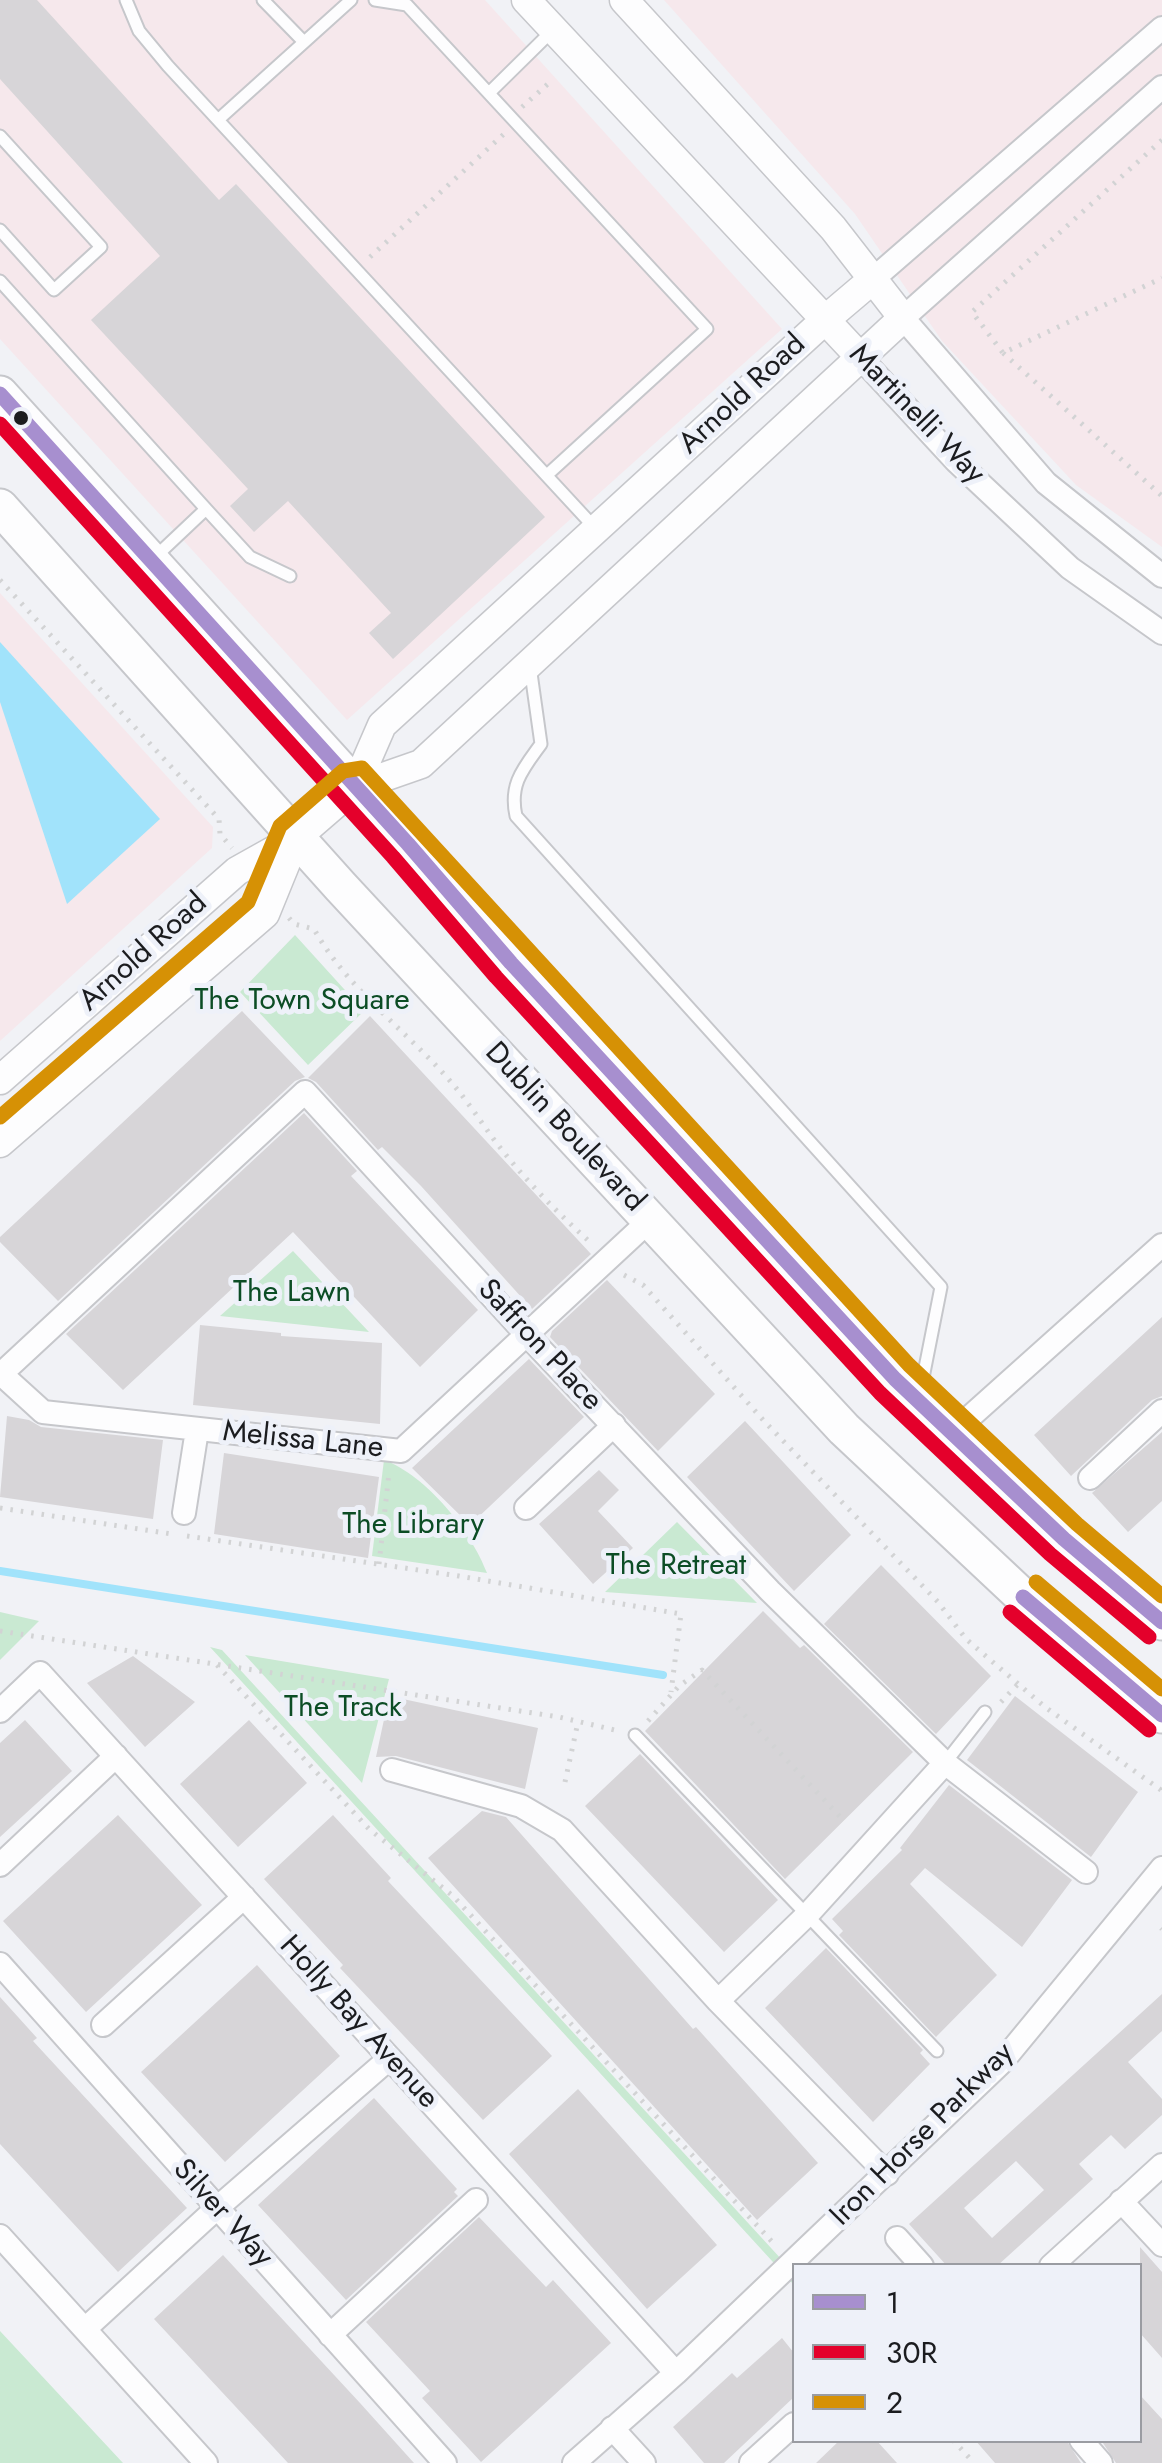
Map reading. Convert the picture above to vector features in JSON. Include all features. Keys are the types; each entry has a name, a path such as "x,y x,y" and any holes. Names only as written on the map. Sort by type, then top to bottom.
{"main road":[{"path":"0,394 522,976 918,1402 1064,1539 1162,1622"},
{"name":"Dublin Boulevard","path":"0,506 296,838 844,1429 1024,1598 1162,1715"}],"street":[{"name":"Martinelli Way","path":"526,0 956,460 1070,568 1162,633"},
{"name":"Martinelli Way","path":"624,0 833,228 903,318 1046,483 1162,576"},
{"name":"Arnold Road","path":"355,787 382,725 826,319 1162,28"},
{"name":"Arnold Road","path":"0,1080 237,870 296,838 355,787 421,764 860,357 1162,87"},
{"name":"Arnold Road","path":"0,1142 265,914 296,838"},
{"name":"Saffron Place","path":"0,1374 305,1092 527,1335 770,1591 945,1763 1086,1872"},
{"name":"Melissa Lane","path":"0,1374 44,1412 401,1451 650,1220"},
{"path":"952,1434 1162,1245"},
{"path":"1090,1478 1162,1411"},
{"path":"526,1508 614,1425"},
{"path":"184,1513 198,1430"},
{"name":"Holly Bay Avenue","path":"0,1710 40,1673 676,2374"},
{"path":"0,1865 116,1756"},
{"path":"718,2001 807,1915 945,1763"},
{"path":"392,1770 521,1806 562,1830 718,2001 888,2174"},
{"name":"Iron Horse Parkway","path":"794,2263 1002,2062 1162,1868"},
{"path":"104,2025 244,1897"},
{"name":"Silver Way","path":"0,1964 446,2463"},
{"path":"85,2329 390,2058"},
{"path":"1053,2263 1162,2165"},
{"path":"330,2335 476,2200"},
{"path":"1121,2201 1162,2245"},
{"path":"0,2236 206,2463"},
{"path":"897,2238 919,2263"},
{"name":"Iron Horse Parkway","path":"574,2463 792,2265"},
{"path":"750,2463 792,2426"},
{"path":"612,2428 644,2463"},
{"path":"1084,2443 1101,2463"}],"lane":[{"path":"126,0 139,31 598,531"},
{"path":"263,0 303,42"},
{"path":"219,119 351,0"},
{"path":"375,0 406,5 708,329 547,475"},
{"path":"490,92 554,30"},
{"path":"0,136 101,248 54,290 0,230"},
{"path":"0,254 12,243"},
{"path":"0,280 250,557 290,576"},
{"path":"151,561 206,508"},
{"path":"530,663 540,744 521,772 512,796 516,816 941,1286 918,1402"},
{"path":"945,1763 986,1712"},
{"path":"635,1736 937,2051"}],"path":[{"path":"355,267 502,138 522,106 550,82"},
{"path":"1162,140 972,312 1003,353 1162,496"},
{"path":"1003,353 1162,278"},
{"path":"0,580 219,819 220,834"},
{"path":"294,924 314,929 328,953 363,993 451,1082 506,1155 573,1230 588,1240"},
{"path":"620,1273 642,1285 764,1421 938,1602 966,1638 1018,1684 1162,1795"},
{"path":"379,1564 392,1450"},
{"path":"0,1508 681,1614 670,1695"},
{"path":"0,1631 578,1722 635,1736 670,1695 702,1670 845,1822"},
{"path":"215,1663 369,1829 454,1896 776,2246"},
{"path":"986,1712 1008,1698 1018,1684"},
{"path":"566,1782 578,1722"},
{"path":"957,2443 974,2463"}],"shaded area":[{"path":"0,0 485,0 782,329 347,720 0,339"},
{"path":"664,0 1162,0 1162,547 1076,485 942,341 855,214"},
{"path":"0,593 213,827 212,848 0,1041"}],"green space":[{"name":"The Town Square","path":"295,935 364,1011 308,1065 240,992"},
{"name":"The Lawn","path":"293,1251 369,1332 220,1316"},
{"name":"The Library","path":"384,1460 416,1478 446,1507 487,1573 372,1556"},
{"name":"The Retreat","path":"677,1522 757,1603 605,1592"},
{"path":"0,1612 39,1621 0,1660"},
{"path":"210,1647 222,1650 792,2271 792,2283"},
{"name":"The Track","path":"245,1655 389,1679 362,1783"},
{"path":"0,2331 123,2463 0,2463"}],"water":[{"path":"0,642 160,819 67,904 0,702"}],"building":[{"path":"0,0 37,0 219,200 236,184 545,517 393,659 369,633 391,613 288,501 254,532 230,506 248,489 91,320 160,256 0,79"},
{"path":"242,1011 305,1077 295,1081 58,1301 0,1242 0,1237"},
{"path":"370,1016 591,1254 532,1309 421,1186 382,1147 378,1150 308,1078"},
{"path":"304,1113 357,1171 351,1176 478,1310 420,1367 293,1232 123,1390 66,1334"},
{"path":"607,1280 715,1394 658,1451 550,1337"},
{"path":"1162,1317 1162,1396 1152,1400 1071,1476 1034,1435"},
{"path":"200,1325 382,1343 380,1424 193,1405"},
{"path":"529,1359 584,1417 470,1525 412,1468"},
{"path":"7,1416 41,1427 163,1440 153,1519 0,1497"},
{"path":"745,1421 851,1535 794,1591 687,1477"},
{"path":"1162,1432 1162,1501 1128,1532 1092,1493"},
{"path":"224,1453 379,1477 368,1558 214,1534"},
{"path":"599,1470 619,1490 598,1511 633,1548 593,1584 539,1524"},
{"path":"881,1565 991,1676 936,1734 824,1624"},
{"path":"763,1611 800,1648 804,1645 913,1752 785,1879 645,1731"},
{"path":"133,1656 195,1702 145,1747 87,1683"},
{"path":"389,1696 538,1728 525,1789 396,1756 376,1757"},
{"path":"1015,1696 1138,1792 1091,1857 967,1760"},
{"path":"25,1720 72,1771 0,1837 0,1743"},
{"path":"249,1720 307,1783 238,1847 180,1784"},
{"path":"640,1754 778,1900 724,1952 585,1806"},
{"path":"949,1785 1072,1880 1022,1947 925,1868 910,1884 997,1975 936,2037 839,1935 843,1931 832,1919 902,1850"},
{"path":"482,1811 506,1817 693,2029 696,2027 818,2163 757,2220 428,1858"},
{"path":"118,1815 202,1905 86,2012 3,1921"},
{"path":"333,1815 391,1878 388,1881 552,2056 483,2120 340,1968 343,1965 264,1879"},
{"path":"826,1948 923,2050 920,2053 930,2064 873,2122 765,2008"},
{"path":"257,1965 340,2056 225,2162 141,2072"},
{"path":"1162,1994 1162,2031 1128,2062 1162,2099 1162,2115 1125,2149 1111,2135 1079,2164 1093,2179 1000,2263 944,2263 909,2224","holes":["1016,2161 1044,2190 992,2238 964,2208"]},
{"path":"0,1997 37,2038 33,2041 187,2208 118,2272 0,2144"},
{"path":"578,2089 717,2245 647,2309 509,2154"},
{"path":"374,2098 457,2189 454,2192 458,2196 346,2300 258,2205"},
{"path":"479,2217 546,2287 553,2280 611,2343 481,2462 422,2398 430,2391 366,2322"},
{"path":"1140,2247 1162,2272 1162,2358 1142,2335"},
{"path":"223,2255 414,2463 288,2463 154,2319"},
{"path":"782,2338 792,2350 792,2399 724,2463 704,2463 673,2427 732,2373 737,2378"},
{"path":"1142,2397 1162,2419 1162,2463 1116,2463 1103,2443 1142,2443"},
{"path":"837,2443 879,2443 897,2463 816,2463"},
{"path":"978,2443 1068,2443 1081,2463 995,2463"}],"waterway":[{"path":"0,1571 663,1675"}],"transit line":[{"name":"1","path":"0,394 511,963 895,1379 1064,1539 1162,1622"},
{"name":"30R","path":"0,424 393,857 496,977 880,1393 1050,1554 1149,1637"},
{"name":"2","path":"0,1117 248,902 280,826 343,771 362,768 909,1365 1077,1524 1162,1596"},
{"name":"2","path":"1036,1582 1162,1689"},
{"name":"1","path":"1023,1597 1162,1715"},
{"name":"30R","path":"1010,1612 1149,1730"}]}
